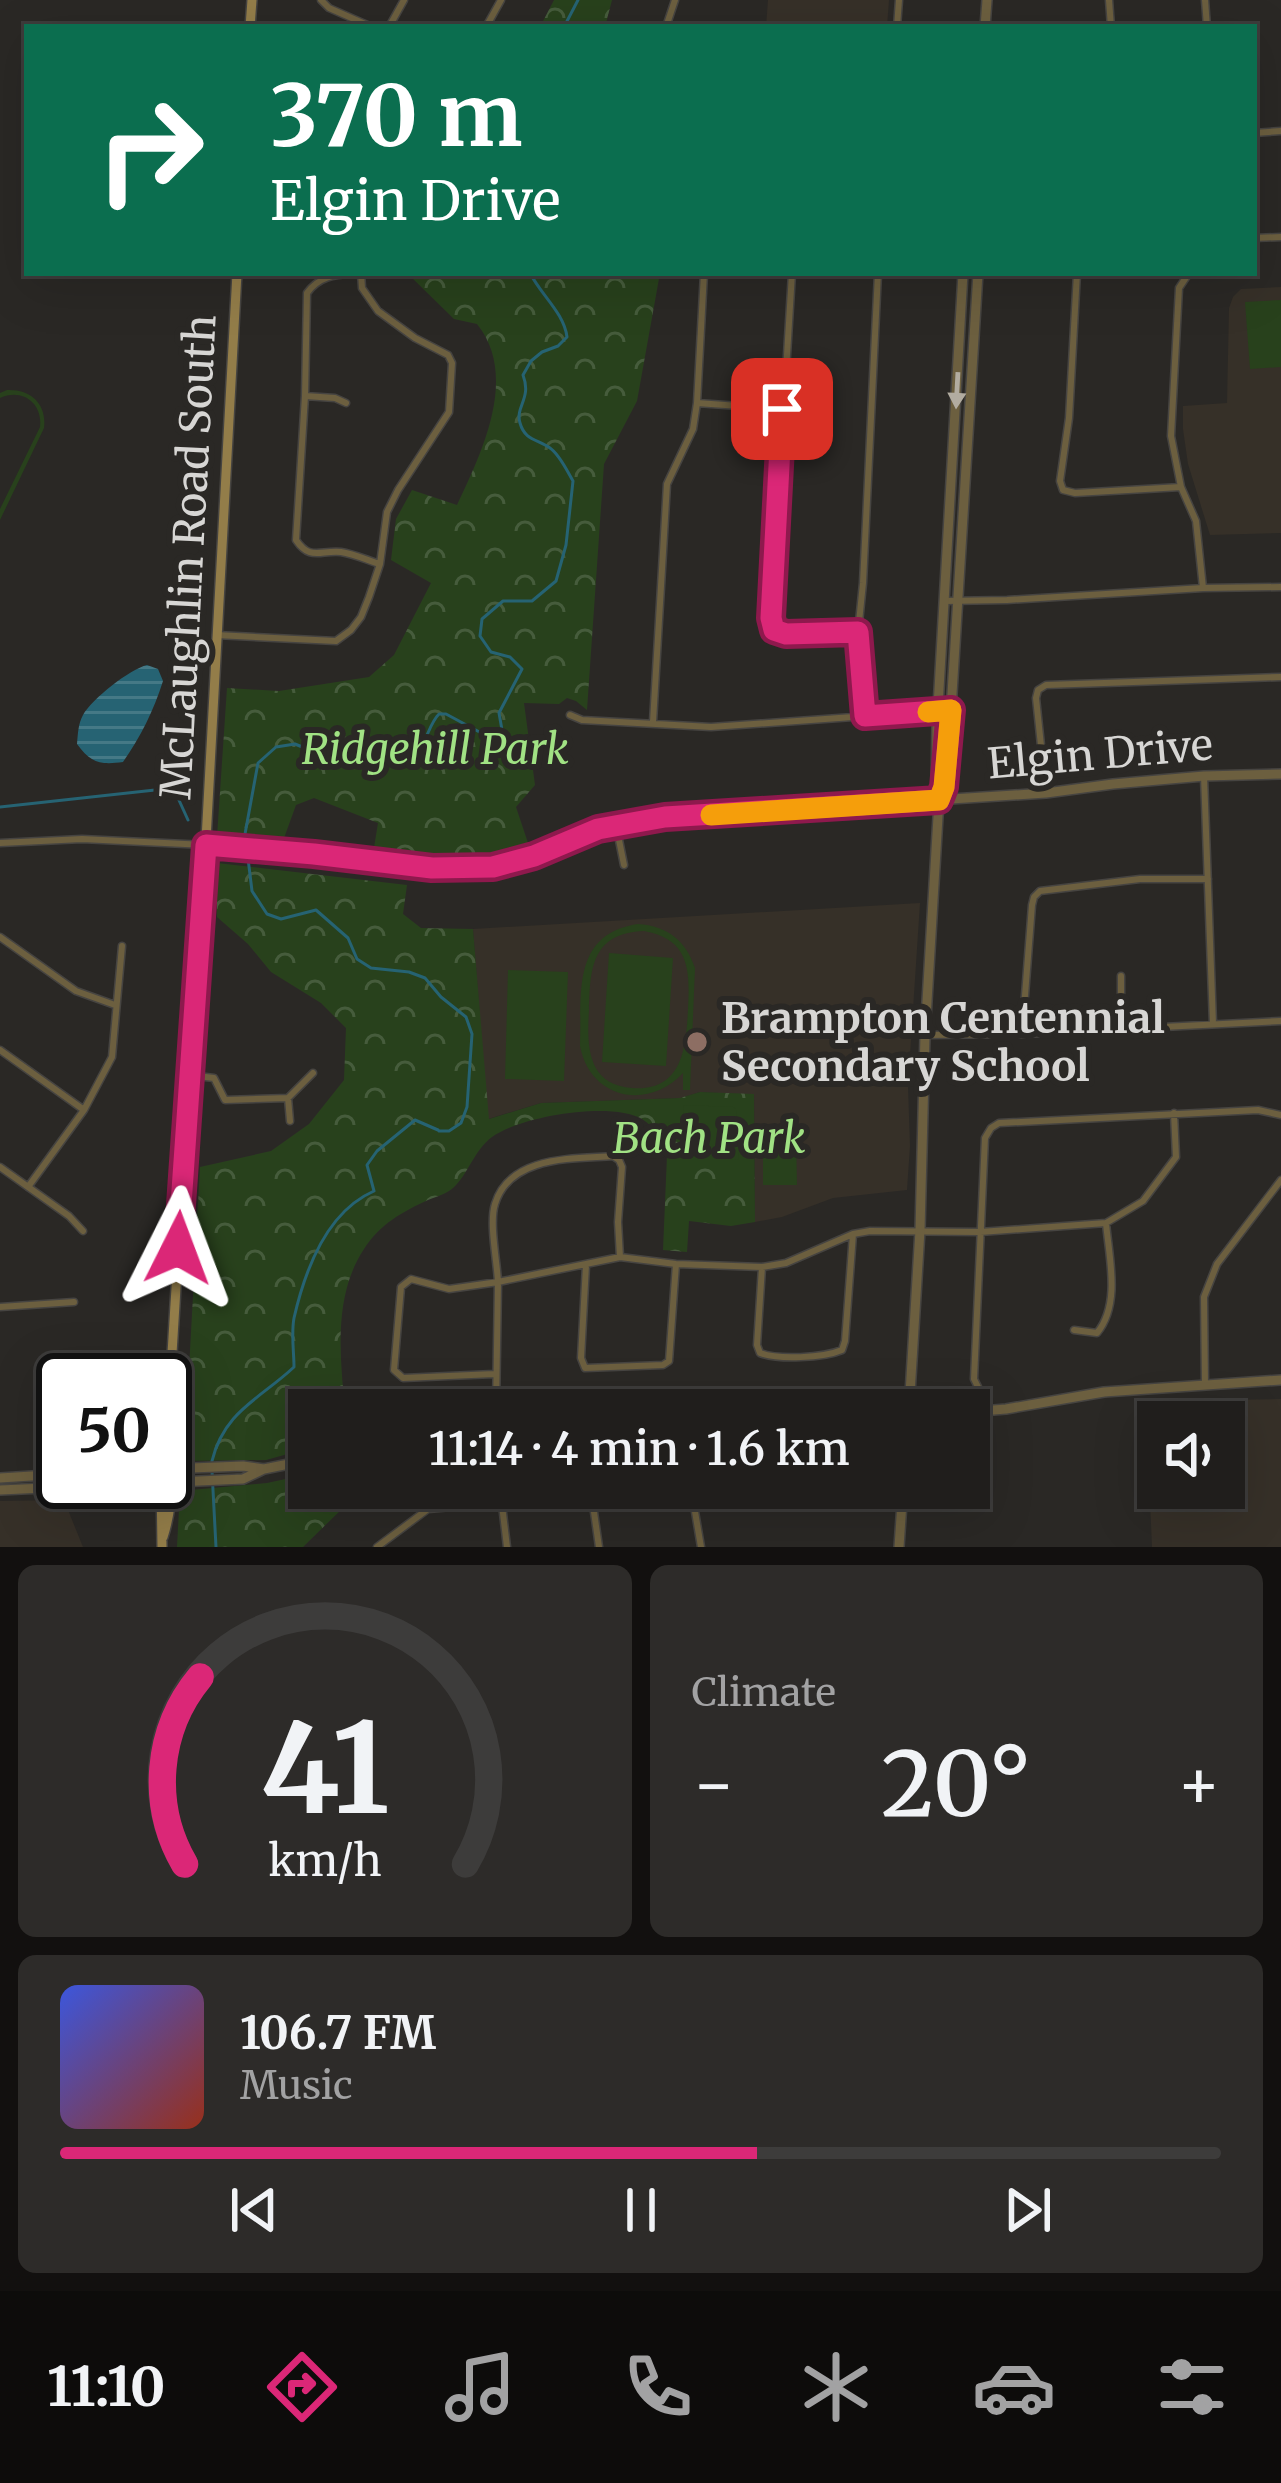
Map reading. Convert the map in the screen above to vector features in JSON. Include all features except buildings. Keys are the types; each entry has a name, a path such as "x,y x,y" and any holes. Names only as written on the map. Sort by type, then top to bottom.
{"main road":[{"name":"McLaughlin Road South","path":"171,1353 206,845 237,276"},
{"name":"McLaughlin Road South","path":"163,1542 167,1509"}],"street":[{"path":"321,0 365,24"},
{"path":"329,276 316,281 307,293 296,540 310,553 341,553 380,564"},
{"path":"215,635 336,641 351,630 380,564 386,512 449,412 452,363 444,350 415,338 378,311 362,288 361,276"},
{"path":"653,722 667,484 693,429 704,276"},
{"path":"792,276 771,618 774,630 786,634 858,632"},
{"path":"865,716 858,632 878,276"},
{"path":"910,1389 939,800 938,712 963,276"},
{"path":"939,800 951,710 978,276"},
{"path":"1077,276 1063,490 1181,487"},
{"path":"1187,276 1179,288 1172,436 1181,487 1196,521 1203,588"},
{"path":"305,396 346,403"},
{"path":"697,403 782,409"},
{"path":"944,601 1281,587"},
{"path":"1046,793 1036,698 1046,686 1281,677"},
{"path":"570,715 583,720 711,727 951,710"},
{"name":"Elgin Drive","path":"0,843 82,838 314,854 432,868 493,867 534,856 598,829 665,817 1281,774"},
{"path":"1204,776 1214,1025"},
{"path":"616,825 624,865"},
{"path":"1022,1034 1032,905 1040,891 1141,879 1208,879"},
{"path":"0,937 76,992 115,1005"},
{"path":"28,1187 84,1110 112,1057 122,946"},
{"path":"1121,976 1121,1030"},
{"path":"925,1035 1281,1021"},
{"path":"0,1050 84,1110"},
{"path":"189,1075 214,1078 226,1100 288,1098 313,1073"},
{"path":"288,1098 290,1121"},
{"path":"978,1387 974,1378 980,1232 985,1138 991,1128 1174,1113 1258,1110 1281,1114"},
{"path":"494,1374 403,1378 394,1370 401,1287 406,1281 449,1289 620,1257 762,1268 786,1263 853,1234 1106,1223 1143,1201 1176,1157 1174,1113"},
{"path":"495,1389 498,1282 494,1208 504,1189 518,1175 548,1161 613,1156 622,1167 620,1257"},
{"path":"0,1167 83,1231"},
{"path":"1204,1384 1204,1298 1210,1281 1217,1264 1281,1180"},
{"path":"1073,1330 1097,1333 1107,1315 1112,1286 1106,1223"},
{"path":"762,1268 760,1353 769,1357 842,1350 853,1234"},
{"path":"586,1265 581,1358 585,1368 669,1361 676,1264"},
{"path":"0,1307 74,1302"},
{"path":"990,1410 1104,1392 1281,1380"},
{"path":"192,1477 288,1464"},
{"path":"192,1475 196,1476"},
{"path":"0,1478 36,1476"},
{"path":"0,1490 36,1488"},
{"path":"382,1546 428,1509"},
{"path":"502,1509 507,1547"},
{"path":"594,1509 599,1547"},
{"path":"695,1509 701,1547"},
{"path":"899,1547 902,1509"}],"shaded area":[{"path":"768,0 889,0 887,24 766,24"},
{"path":"1281,287 1281,533 1210,535 1188,464 1183,406 1227,403 1233,297 1241,289"},
{"name":"Brampton Centennial Secondary School","path":"920,903 908,1086 907,1190 833,1198 755,1222 754,1095 700,1092 681,1098 541,1103 488,1119 473,929"},
{"path":"1281,1399 1281,1547 1152,1547 1150,1509 1245,1509 1245,1401 1216,1401"},
{"path":"36,1500 36,1509 68,1509 83,1547 0,1547 0,1501"}],"green space":[{"path":"554,0 612,0 606,24 542,24"},
{"name":"Ridgehill Park","path":"410,276 659,276 637,401 604,464 587,710 567,698 559,704 524,703 535,785 516,807 528,843 492,854 452,858 373,854 378,823 314,798 296,805 284,838 217,837 227,688 279,691 369,677 394,655 431,583 391,560 396,519 412,490 457,505 477,462 496,390 489,345 477,324 454,319"},
{"path":"1281,300 1281,367 1250,369 1245,302"},
{"path":"7,390 36,400 44,428 0,520 0,509 40,427 38,411 29,400 16,395 0,398"},
{"name":"Bach Park","path":"217,863 407,885 403,914 421,928 473,929 489,1119 541,1103 680,1098 700,1092 754,1094 755,1222 731,1226 689,1221 687,1252 663,1250 667,1156 658,1136 642,1119 589,1111 505,1129 486,1142 453,1188 392,1220 364,1249 343,1306 344,1389 288,1389 288,1454 266,1460 192,1461 190,1353 200,1167 271,1151 309,1124 344,1080 346,1028 321,1003 271,972 217,917"},
{"path":"638,924 658,928 681,943 691,958 695,968 690,1090 683,1090 683,1073 654,1092 622,1094 595,1078 586,1064 580,1046 585,969 601,940","holes":["644,931 679,949 687,970 683,1052 672,1075 662,1083 632,1088 617,1085 592,1061 588,1023 593,967 614,938"]},
{"path":"609,953 673,958 666,1066 602,1062"},
{"path":"508,970 568,972 564,1081 505,1079"},
{"name":"Bach Park","path":"684,1105 736,1109 739,1159 715,1158 696,1147 685,1129"},
{"path":"763,1137 796,1137 797,1185 763,1185"},
{"path":"288,1478 288,1509 342,1509 303,1547 177,1547 179,1509 192,1509 192,1490"}],"water":[{"path":"147,665 158,669 163,681 135,743 123,762 92,759 77,744 83,715 112,686"}],"waterway":[{"path":"566,24 578,0"},
{"path":"439,1131 461,1123 467,1107 472,1034 466,1017 425,978 371,968 357,959 348,938 316,910 281,919 267,914 252,891 245,834 258,763 276,747 295,744 324,756 358,749 385,765 420,748 439,714 485,735 502,730 499,713 522,669 510,657 491,652 480,636 482,619 503,601 532,601 556,581 566,545 573,481 554,451 529,436 520,423 526,390 523,375 531,361 567,337 562,320 532,276"},
{"path":"0,807 155,790 178,798 188,820"},
{"path":"212,1461 234,1418 294,1367 293,1324 304,1281 330,1228 374,1191 367,1165 415,1120 438,1130"},
{"path":"212,1471 216,1547"}],"slow traffic":[{"path":"711,815 939,800 951,710 928,712"}],"place":[{"name":"Brampton Centennial Secondary School","path":"697,1042"}],"route":[{"path":"178,1248 206,845 432,868 493,867 534,856 598,829 665,817 939,800 951,710 865,716 858,632 786,634 774,630 782,409"}]}
